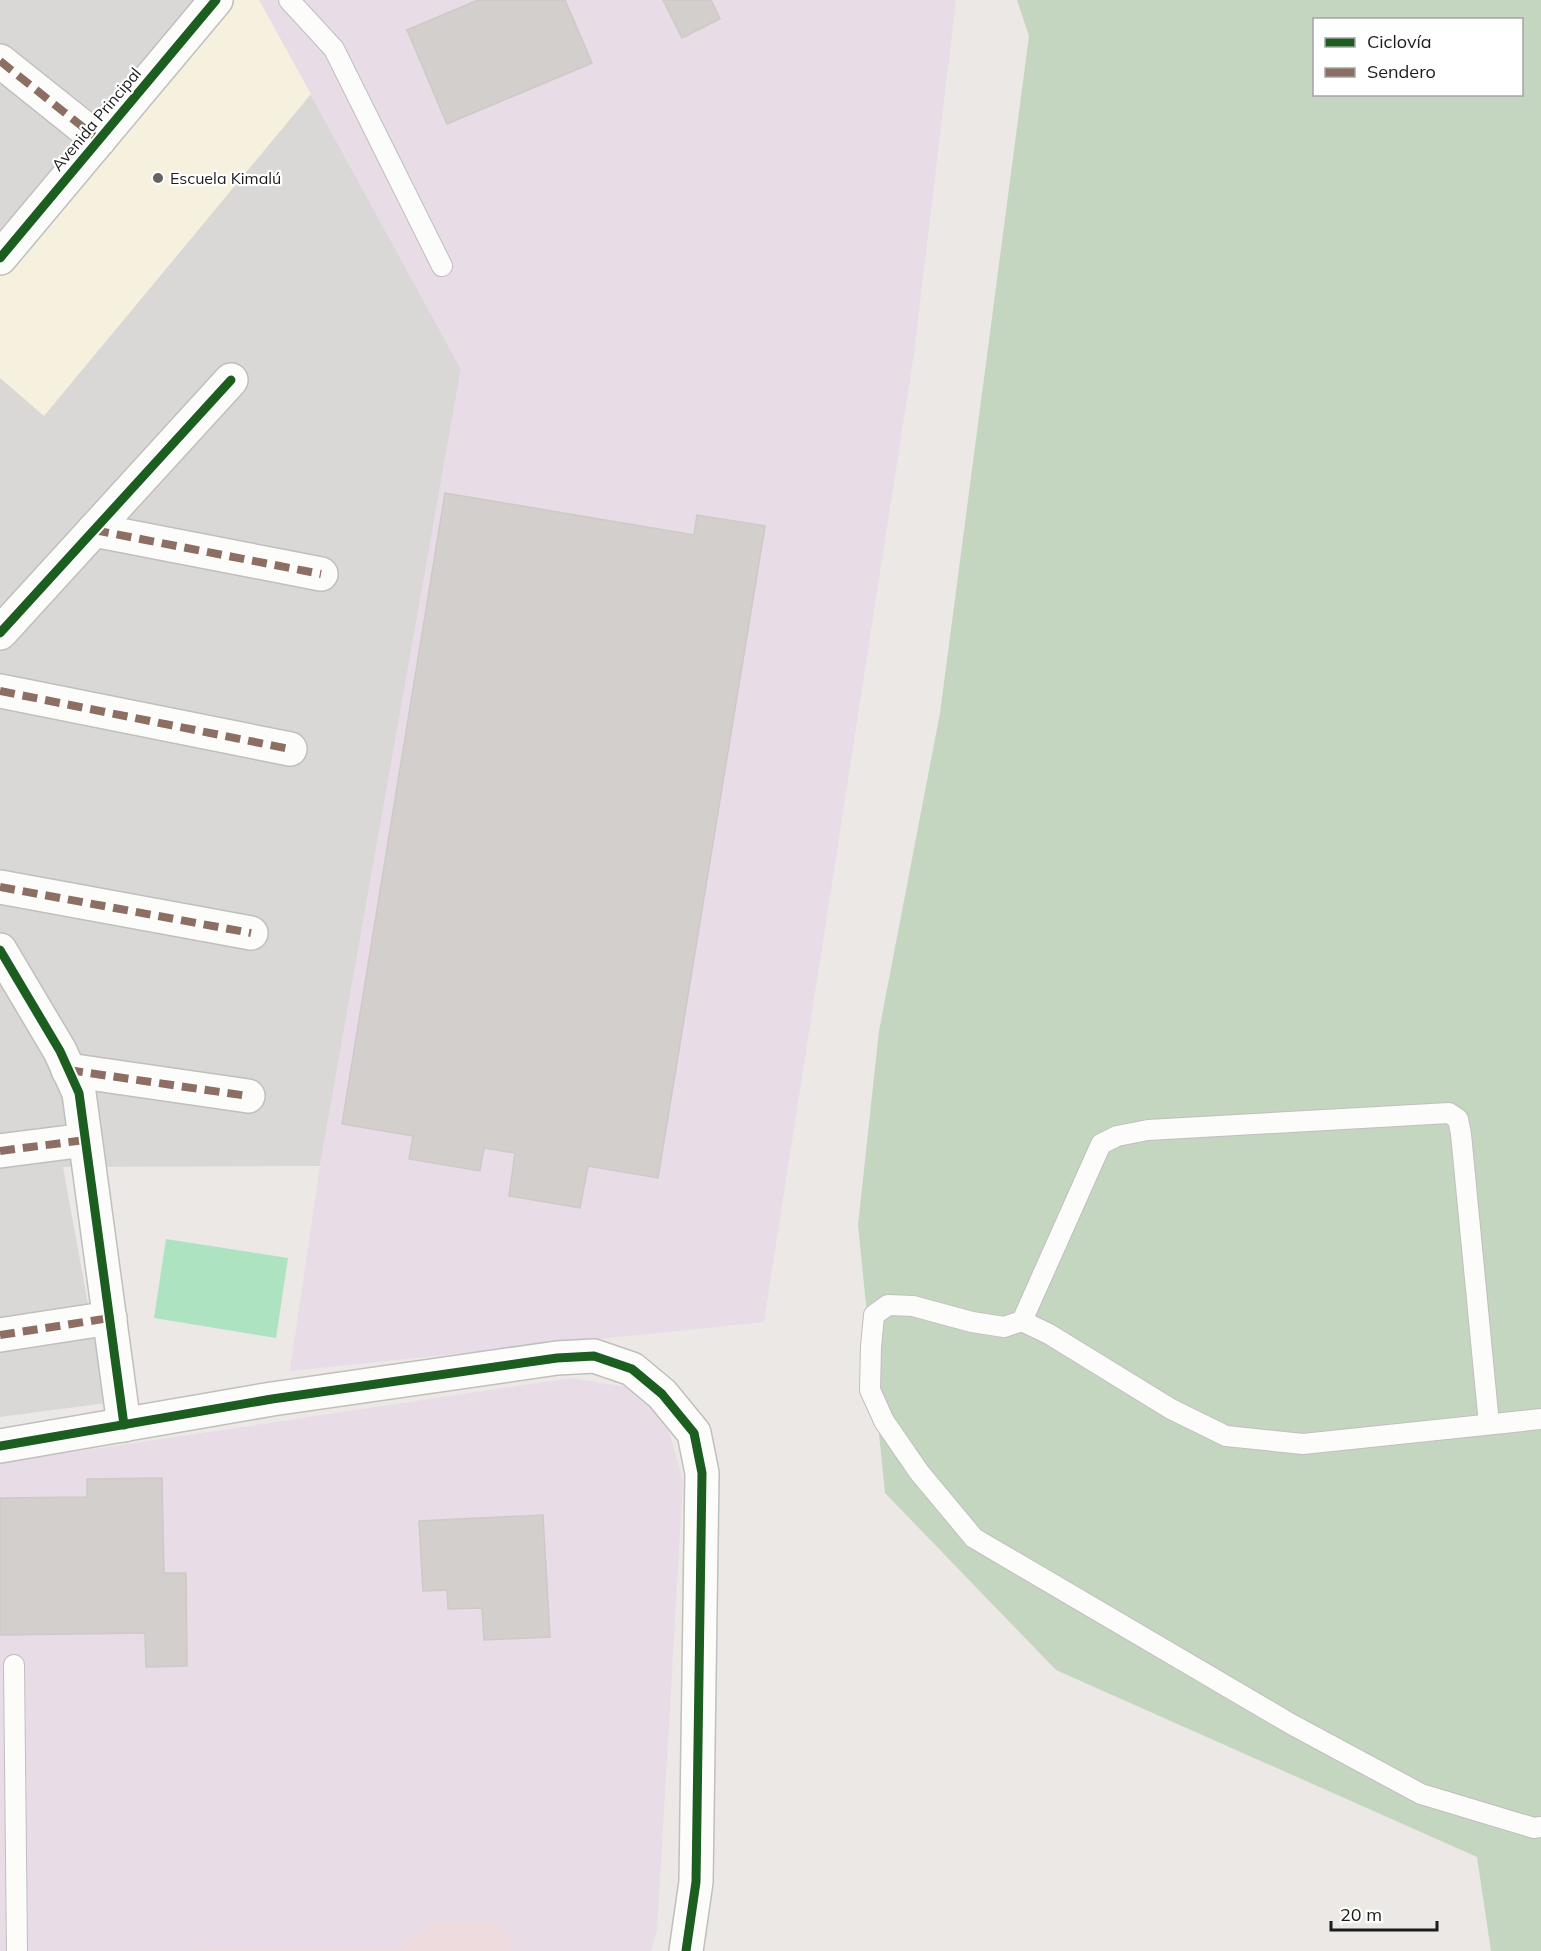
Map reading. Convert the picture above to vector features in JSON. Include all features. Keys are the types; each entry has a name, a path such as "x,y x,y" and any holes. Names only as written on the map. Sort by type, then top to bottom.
{"street":[{"name":"Avenida Principal","path":"0,258 216,0"},
{"path":"0,61 99,140"},
{"path":"0,633 231,380"},
{"path":"94,530 321,574"},
{"path":"0,691 290,749"},
{"path":"0,887 251,933"},
{"path":"0,950 60,1051 79,1093 124,1425"},
{"path":"68,1070 248,1096"},
{"path":"0,1151 86,1140"},
{"path":"0,1335 110,1318"},
{"path":"0,1446 272,1399 557,1358 594,1356 632,1369 662,1394 694,1433 702,1473 696,1882 686,1951"}],"lane":[{"path":"289,0 334,49 442,266"},
{"path":"1022,1321 1101,1144 1117,1136 1148,1130 1449,1113 1458,1119 1461,1134 1490,1424"},
{"path":"1541,1419 1304,1444 1226,1436 1171,1409 1049,1334 1022,1321 1004,1327 972,1322 913,1306 896,1305 888,1305 874,1315 870,1390 884,1421 919,1472 974,1538 1291,1724 1421,1794 1534,1828 1541,1827"},
{"path":"14,1665 17,1951"}],"shaded area":[{"path":"0,0 259,0 461,369 320,1166 63,1167 106,1403 0,1417"},
{"name":"Escuela Kimalú","path":"230,0 259,0 311,94 44,416 0,378 0,261"},
{"path":"259,0 956,0 914,353 764,1322 290,1371 320,1166 461,369"},
{"path":"571,1378 633,1388 666,1421 683,1481 657,1931 651,1951 515,1951 500,1924 433,1922 396,1950 0,1951 0,1463"},
{"path":"433,1922 500,1924 515,1951 196,1951 196,1949 396,1950"}],"green space":[{"path":"1017,0 1541,0 1541,1951 1491,1951 1477,1857 1056,1670 885,1493 858,1225 879,1031 940,713 1029,36"},
{"path":"166,1239 288,1258 276,1338 154,1318"}],"building":[{"path":"478,0 565,0 592,63 447,124 407,30"},
{"path":"663,0 711,0 720,19 682,38"},
{"path":"445,493 694,535 697,515 765,526 658,1178 588,1166 580,1208 509,1196 515,1153 484,1148 480,1171 409,1159 413,1136 342,1124"},
{"path":"162,1478 164,1573 186,1573 187,1666 146,1667 145,1633 0,1635 0,1498 87,1497 87,1479"},
{"path":"543,1515 550,1637 484,1640 482,1608 448,1609 447,1590 423,1591 419,1521"}],"marked path":[{"path":"0,61 99,140"},
{"path":"94,530 321,574"},
{"path":"0,691 290,749"},
{"path":"0,887 251,933"},
{"path":"68,1070 248,1096"},
{"path":"0,1151 85,1140"},
{"path":"0,1335 110,1318"}],"cycle path":[{"path":"0,258 216,0"},
{"path":"0,633 231,380"},
{"path":"0,950 60,1051 79,1093 124,1425"},
{"path":"0,1446 272,1399 557,1358 594,1356 632,1369 662,1394 694,1433 702,1473 696,1882 686,1951"}],"place":[{"name":"Escuela Kimalú","path":"158,178"}]}
